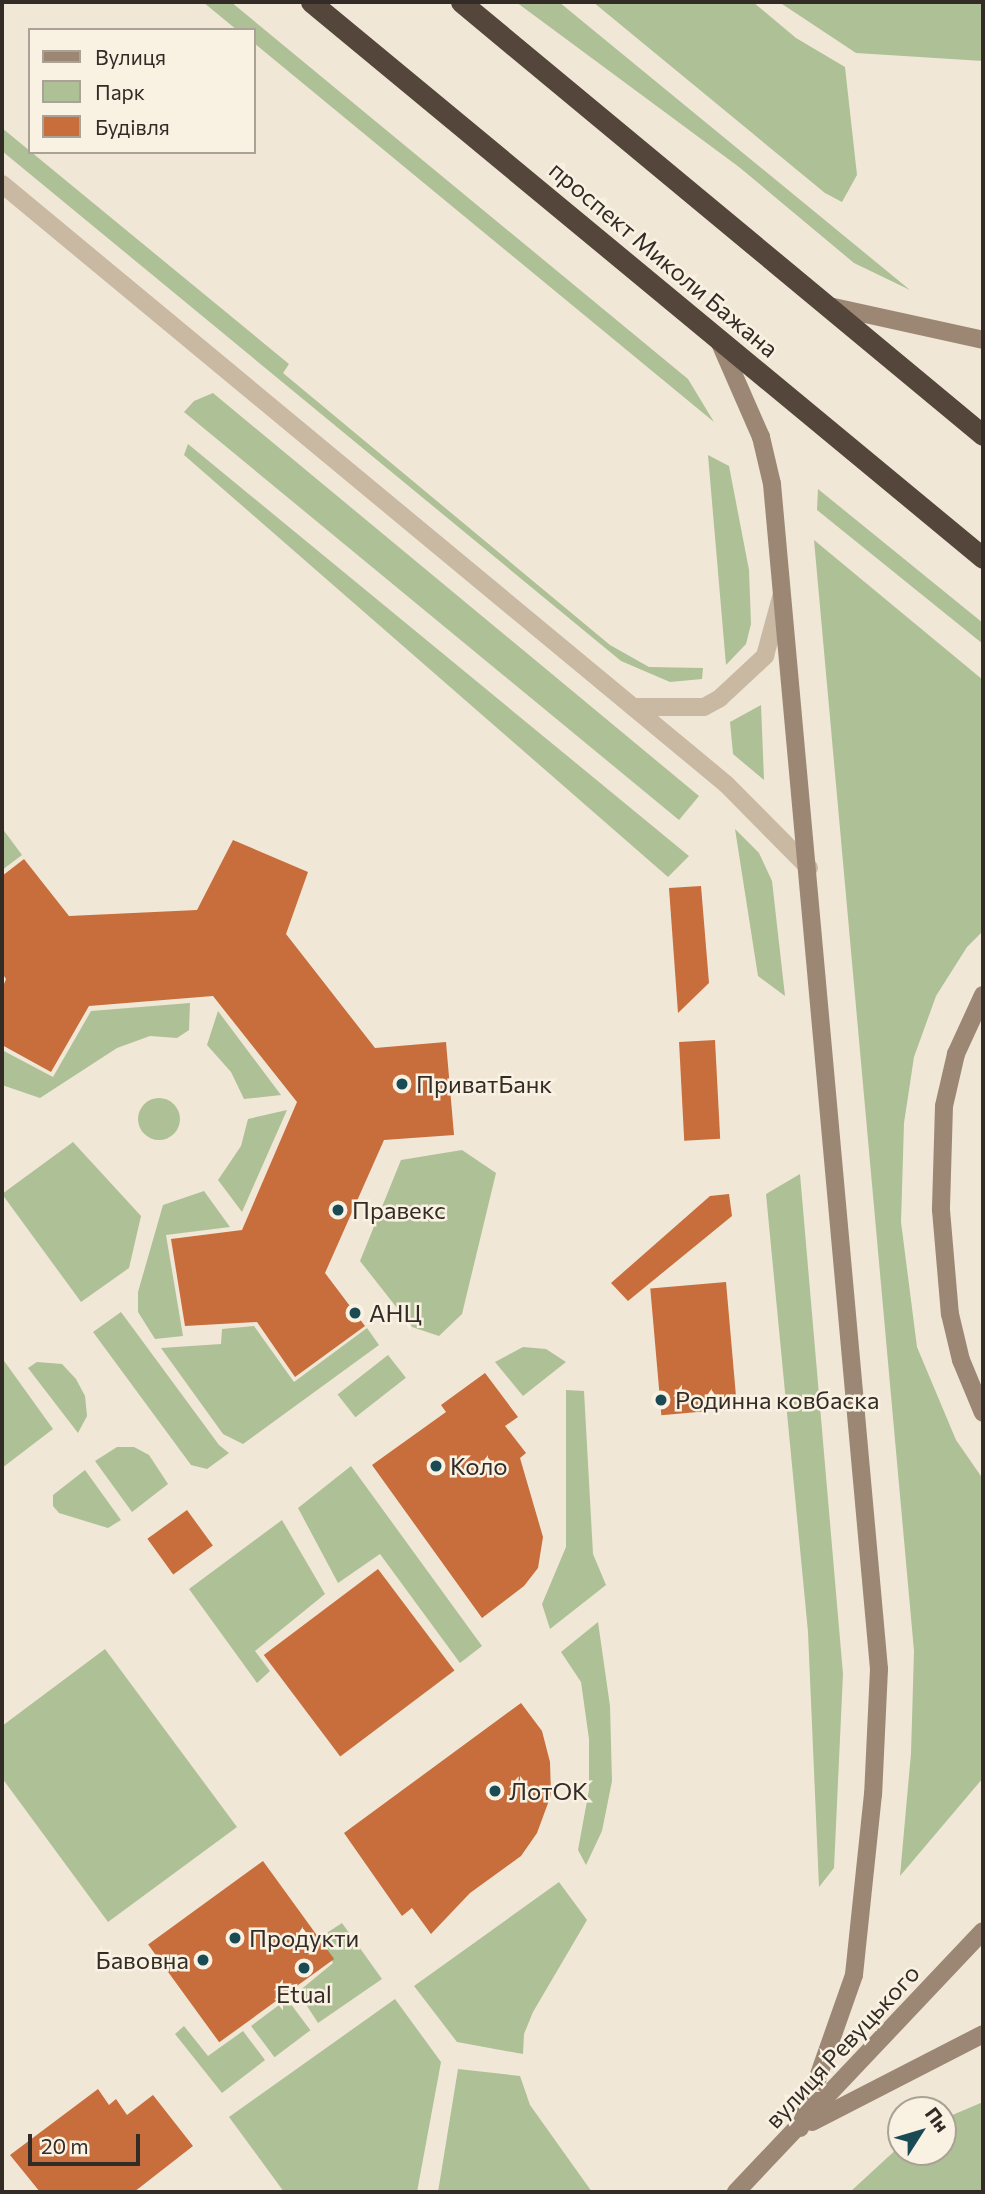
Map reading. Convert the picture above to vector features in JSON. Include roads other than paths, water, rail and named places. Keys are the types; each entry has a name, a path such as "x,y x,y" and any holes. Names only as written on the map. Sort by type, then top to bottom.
{"highway":[{"name":"проспект Миколи Бажана","path":"311,2 983,558"},
{"path":"461,2 983,435"}],"street":[{"path":"2,184 726,784 808,868"},
{"path":"829,306 983,340"},
{"path":"717,336 761,437 784,587 878,1669 873,1794 854,1975 800,2129"},
{"path":"633,707 704,707 737,684 765,656 784,587"},
{"path":"983,995 956,1054 944,1106 942,1210 950,1314 961,1360 983,1413"},
{"name":"вулиця Ревуцького","path":"736,2192 800,2129 983,1931"},
{"path":"800,2129 983,2034"}],"place":[{"name":"ПриватБанк","path":"402,1084"},
{"name":"Правекс","path":"338,1210"},
{"name":"АНЦ","path":"355,1313"},
{"name":"Родинна ковбаска","path":"661,1400"},
{"name":"Коло","path":"436,1466"},
{"name":"ЛотОК","path":"495,1791"},
{"name":"Продукти","path":"235,1938"},
{"name":"Бавовна","path":"203,1960"},
{"name":"Etual","path":"304,1968"}]}
